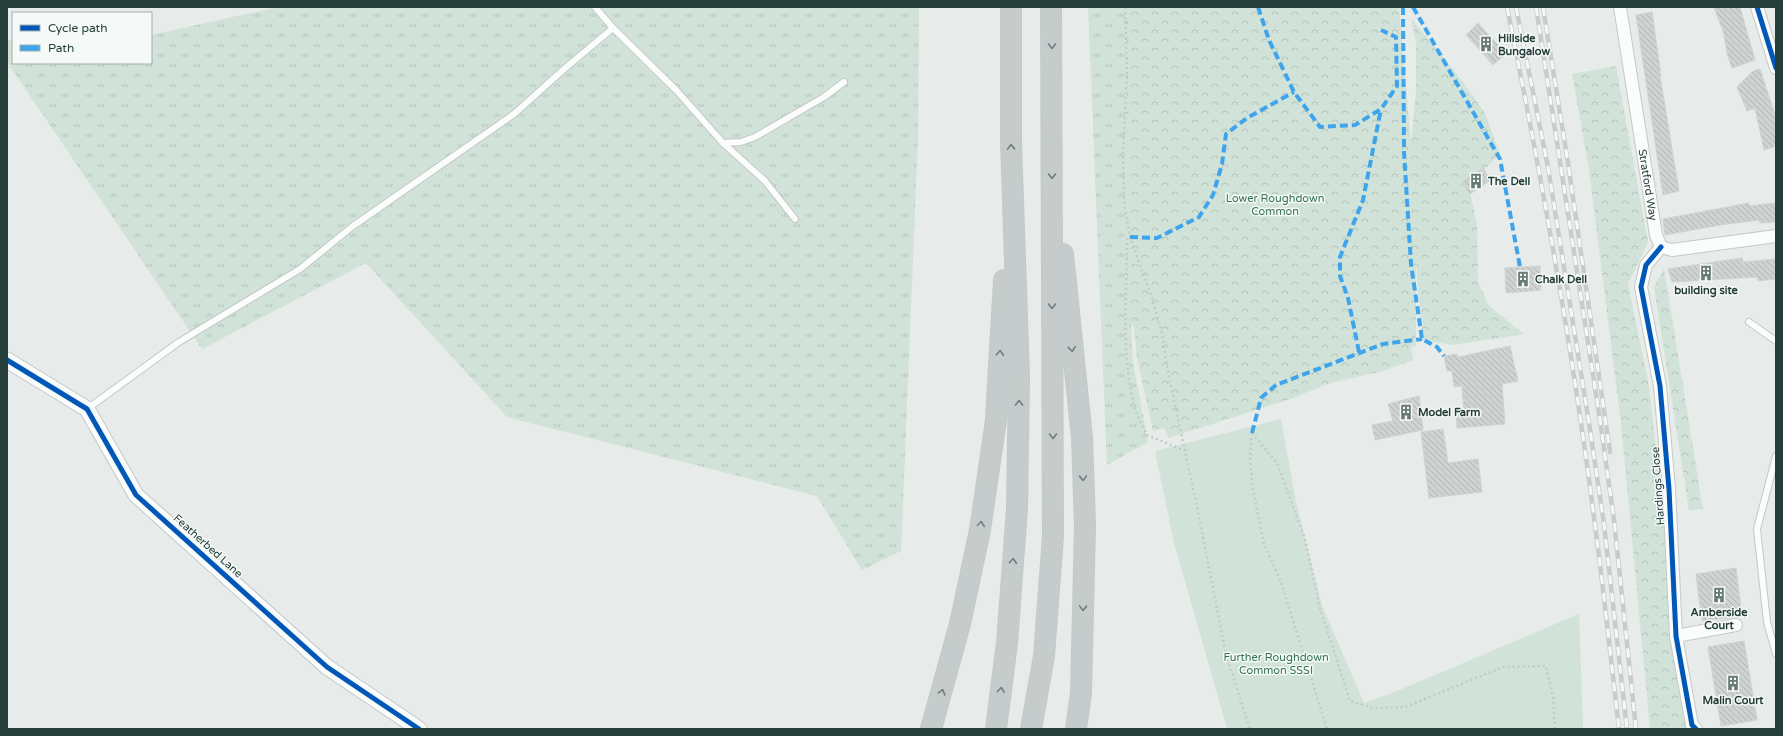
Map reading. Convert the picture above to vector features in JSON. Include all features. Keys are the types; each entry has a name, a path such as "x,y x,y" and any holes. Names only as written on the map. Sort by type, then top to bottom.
{"highway":[{"path":"996,729 1007,643 1017,509 1019,376 1011,142 1011,7"},
{"path":"1031,729 1044,656 1053,536 1051,7"},
{"path":"1052,214 1064,260 1082,438 1085,526 1081,693 1076,729"},
{"path":"931,729 960,624 980,530 996,420 1004,274 1014,218"}],"street":[{"name":"Stratford Way","path":"1620,7 1656,235 1661,247"},
{"path":"1757,7 1776,68"},
{"path":"1661,247 1672,250 1776,236"},
{"name":"Hardings Close","path":"1661,247 1646,265 1642,287 1660,386 1669,489 1676,636 1692,725 1696,729"},
{"name":"Featherbed Lane","path":"7,360 87,409 136,495 327,667 419,729"},
{"path":"1676,636 1736,625"}],"lane":[{"path":"595,7 613,28 677,91 723,142 765,181 795,219"},
{"path":"87,409 179,342 300,269 353,226 514,114 613,28"},
{"path":"723,142 742,142 755,137 824,97 844,82"},
{"path":"1749,322 1776,341"},
{"path":"1776,456 1757,530 1767,622 1776,654"}],"path":[{"path":"1125,7 1127,75 1123,150 1124,202 1130,237 1150,292 1161,329 1226,655 1250,729"},
{"path":"1127,238 1125,296 1126,352 1133,402 1146,435 1185,451"},
{"path":"1327,729 1280,582 1264,544 1252,482 1250,459 1252,433 1277,463 1305,539 1320,608 1350,701 1373,708 1405,707 1503,667 1546,666 1553,698 1555,729"}],"green space":[{"path":"279,7 919,7 918,137 901,551 862,570 817,496 507,417 366,263 202,349 7,62 7,40 12,41 12,64 152,64 152,35"},
{"path":"1088,7 1130,7 1129,282 1133,363 1148,442 1107,465"},
{"name":"Lower Roughdown Common","path":"1124,7 1399,7 1411,142 1416,92 1416,42 1411,18 1463,82 1485,113 1500,154 1469,185 1477,225 1478,282 1489,306 1524,334 1453,345 1422,340 1416,261 1416,346 1411,347 1413,360 1383,371 1331,383 1290,399 1169,438 1164,428 1153,431 1137,358 1134,329 1129,317 1127,276 1129,182"},
{"path":"1616,66 1648,242 1628,284 1649,386 1686,724 1690,729 1650,729 1621,423 1589,169 1572,74"},
{"path":"1664,269 1703,509 1689,510 1654,287"},
{"name":"Further Roughdown Common SSSI","path":"1281,419 1296,502 1322,605 1364,703 1397,691 1579,614 1583,729 1227,729 1174,543 1155,451"}],"building":[{"path":"1714,7 1740,7 1755,60 1732,68 1727,53 1724,34"},
{"path":"1652,12 1660,76 1679,191 1663,195 1636,15"},
{"name":"Hillside Bungalow","path":"1478,23 1506,54 1493,65 1466,35"},
{"path":"1760,69 1776,118 1776,146 1764,150 1755,108 1747,111 1737,87 1753,71"},
{"name":"The Dell","path":"1483,168 1491,180 1470,194 1462,182"},
{"path":"1749,203 1749,206 1776,203 1776,222 1760,223 1759,220 1720,225 1665,235 1663,219"},
{"name":"building site","path":"1742,258 1743,262 1776,259 1776,279 1758,281 1757,277 1672,282 1668,269"},
{"name":"Chalk Dell","path":"1540,266 1541,290 1506,293 1505,268"},
{"path":"1510,346 1518,381 1502,384 1505,424 1457,428 1456,412 1464,412 1462,386 1454,387 1452,371 1447,371 1444,356 1457,354 1458,357"},
{"name":"Model Farm","path":"1419,396 1423,430 1375,440 1372,425 1393,421 1388,404"},
{"path":"1443,429 1448,463 1478,459 1482,492 1429,498 1421,432"},
{"name":"Amberside Court","path":"1736,568 1742,616 1702,621 1696,574"},
{"name":"Malin Court","path":"1744,641 1757,720 1721,726 1708,647"}],"railway":[{"path":"1507,7 1567,330 1598,550 1619,729"},
{"path":"1516,7 1548,167 1589,423 1604,524 1627,729"},
{"path":"1536,7 1614,520 1636,729"},
{"path":"1543,7 1568,163 1610,452"}],"marked path":[{"path":"1258,7 1269,40 1294,92 1320,127 1355,125 1381,109 1397,86 1396,37 1381,30"},
{"path":"1403,7 1404,152 1411,264 1422,339 1437,347 1444,356"},
{"path":"1413,7 1500,159 1520,267"},
{"path":"1130,237 1157,238 1199,217 1213,195 1222,164 1226,134 1247,118 1294,92"},
{"path":"1359,352 1348,298 1340,276 1340,257 1363,200 1381,109"},
{"path":"1252,433 1261,398 1276,385 1383,344 1422,339"}],"cycle path":[{"path":"1757,7 1776,68"},
{"path":"1661,247 1646,265 1641,287 1660,386 1669,489 1676,636 1692,725 1696,729"},
{"path":"7,360 87,409 136,495 327,667 419,729"}],"place":[{"name":"Hillside Bungalow","path":"1486,44"},
{"name":"The Dell","path":"1476,181"},
{"name":"building site","path":"1706,273"},
{"name":"Chalk Dell","path":"1523,279"},
{"name":"Model Farm","path":"1406,412"},
{"name":"Amberside Court","path":"1719,595"},
{"name":"Malin Court","path":"1733,683"}]}
